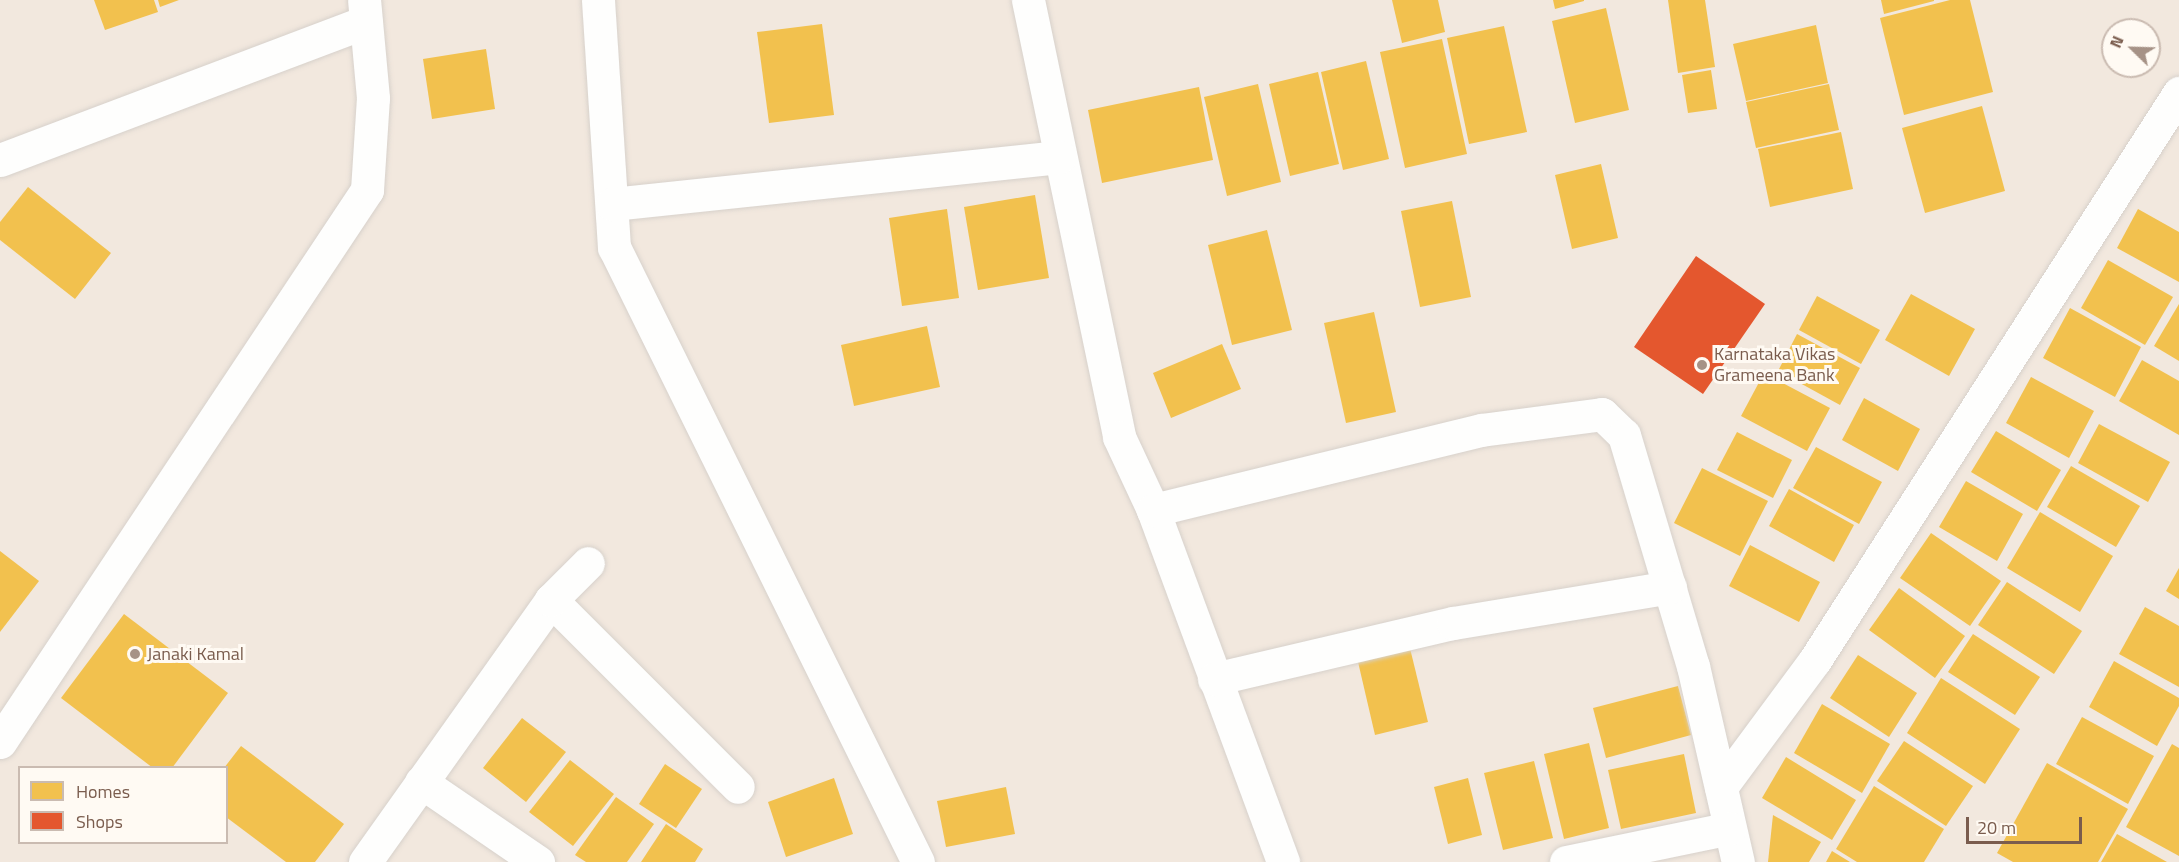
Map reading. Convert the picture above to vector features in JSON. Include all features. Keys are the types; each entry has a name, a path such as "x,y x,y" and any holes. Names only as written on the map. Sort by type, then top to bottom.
{"street":[{"path":"598,0 615,247 918,862"},
{"path":"1028,0 1119,437 1154,510 1283,862"},
{"path":"0,160 365,11 373,98 367,190 0,742"},
{"path":"1721,787 1815,660 2179,93"},
{"path":"612,204 1060,157"},
{"path":"1154,510 1481,430 1602,414 1624,435 1693,666 1738,862"},
{"path":"365,862 550,600 588,563"},
{"path":"1214,678 1453,622 1670,587"},
{"path":"550,600 738,787"},
{"path":"422,782 538,862"},
{"path":"1566,862 1730,828"}],"shaded area":[{"path":"0,0 2179,0 2179,862 0,862"}],"building: Homes":[{"path":"94,0 154,0 158,12 105,30"},
{"path":"158,0 179,0 160,7"},
{"path":"1392,0 1438,0 1445,32 1402,43"},
{"path":"1553,0 1584,0 1584,1 1555,9"},
{"path":"1668,0 1705,0 1715,67 1678,73"},
{"path":"1881,0 1934,0 1934,1 1884,14"},
{"path":"1950,0 1970,0 1993,92 1904,115 1880,18"},
{"path":"1606,8 1629,110 1575,123 1552,21"},
{"path":"822,24 834,115 769,123 757,32"},
{"path":"1816,25 1828,83 1746,101 1733,44"},
{"path":"1504,26 1527,132 1469,144 1447,38"},
{"path":"1442,39 1467,154 1405,168 1380,52"},
{"path":"486,49 495,109 432,119 423,59"},
{"path":"1366,61 1389,159 1343,170 1321,72"},
{"path":"1711,70 1717,109 1688,113 1682,75"},
{"path":"1318,72 1339,164 1290,176 1269,84"},
{"path":"1258,84 1281,182 1227,196 1204,97"},
{"path":"1829,84 1839,130 1756,148 1746,102"},
{"path":"1199,87 1213,160 1102,183 1088,110"},
{"path":"1982,106 2005,191 1925,213 1902,128"},
{"path":"1841,132 1853,189 1770,207 1758,149"},
{"path":"1601,164 1618,238 1572,249 1555,175"},
{"path":"28,187 111,253 75,299 0,240 0,222"},
{"path":"1035,195 1049,278 978,290 964,207"},
{"path":"1452,201 1471,297 1420,307 1401,211"},
{"path":"947,209 959,298 902,306 889,218"},
{"path":"2138,209 2179,232 2179,282 2117,248"},
{"path":"1267,230 1292,330 1232,345 1208,245"},
{"path":"2108,260 2173,297 2145,345 2081,308"},
{"path":"1911,294 1975,329 1949,376 1885,340"},
{"path":"1817,296 1880,330 1861,364 1799,330"},
{"path":"2179,304 2179,361 2154,346"},
{"path":"2070,308 2141,347 2115,397 2043,358"},
{"path":"1374,312 1396,412 1346,423 1324,323"},
{"path":"927,326 940,387 854,406 841,345"},
{"path":"1797,334 1860,368 1840,405 1778,371"},
{"path":"1222,344 1241,389 1171,418 1153,373"},
{"path":"2142,360 2179,381 2179,435 2119,401"},
{"path":"1764,373 1830,408 1807,451 1741,416"},
{"path":"2031,377 2094,411 2069,458 2006,423"},
{"path":"1864,398 1920,429 1898,471 1842,440"},
{"path":"2099,424 2170,462 2148,502 2078,463"},
{"path":"1996,431 2061,470 2037,511 1971,472"},
{"path":"1737,432 1792,460 1773,498 1717,470"},
{"path":"1816,447 1882,482 1859,524 1793,488"},
{"path":"2071,466 2140,506 2116,547 2047,507"},
{"path":"1702,468 1768,501 1740,556 1674,523"},
{"path":"1966,481 2023,514 1997,561 1939,527"},
{"path":"1789,489 1854,525 1834,562 1769,526"},
{"path":"2040,512 2113,556 2080,612 2007,568"},
{"path":"1931,533 2001,581 1970,626 1900,578"},
{"path":"1750,545 1820,582 1799,622 1729,586"},
{"path":"0,551 39,581 0,632"},
{"path":"2179,568 2179,599 2166,591"},
{"path":"2007,582 2082,631 2054,674 1978,625"},
{"path":"1899,588 1965,636 1935,678 1869,630"},
{"path":"2145,607 2179,626 2179,687 2119,654"},
{"name":"Janaki Kamal","path":"124,614 228,693 173,766 150,766 61,698"},
{"path":"1973,634 2040,677 2015,715 1948,672"},
{"path":"1407,636 1428,722 1375,735 1355,649"},
{"path":"1858,655 1917,693 1889,737 1830,698"},
{"path":"2114,661 2179,698 2179,706 2157,746 2089,707"},
{"path":"1941,678 2020,729 1985,784 1907,733"},
{"path":"1678,686 1691,735 1606,758 1593,708"},
{"path":"1822,704 1890,744 1862,793 1794,753"},
{"path":"2082,717 2154,756 2128,804 2056,764"},
{"path":"522,718 566,752 526,802 483,768"},
{"path":"1904,741 1973,786 1946,826 1877,781"},
{"path":"1589,743 1609,828 1564,839 1544,754"},
{"path":"2172,744 2179,748 2179,856 2126,827"},
{"path":"241,746 344,824 315,862 286,862 228,818 228,766 226,766"},
{"path":"1684,754 1696,813 1621,829 1608,770"},
{"path":"1786,757 1856,800 1832,840 1762,798"},
{"path":"570,760 614,794 573,846 529,812"},
{"path":"1534,761 1553,838 1503,850 1484,773"},
{"path":"2047,763 2128,809 2098,862 2013,862 1997,853"},
{"path":"665,764 702,789 676,828 639,804"},
{"path":"834,778 853,834 786,857 768,802"},
{"path":"1468,778 1482,835 1448,844 1434,787"},
{"path":"1874,786 1944,829 1924,862 1857,862 1836,849"},
{"path":"1006,787 1015,834 946,847 937,801"},
{"path":"616,797 654,824 627,862 586,862 575,855"},
{"path":"1773,815 1821,842 1809,862 1768,862"},
{"path":"666,824 703,849 695,862 641,862"},
{"path":"2117,834 2167,862 2101,862"},
{"path":"1832,851 1850,862 1826,862"}],"building: Shops":[{"path":"1696,256 1765,304 1703,394 1634,347"}],"place":[{"name":"Karnataka Vikas Grameena Bank","path":"1702,365"},
{"name":"Janaki Kamal","path":"135,654"}]}
